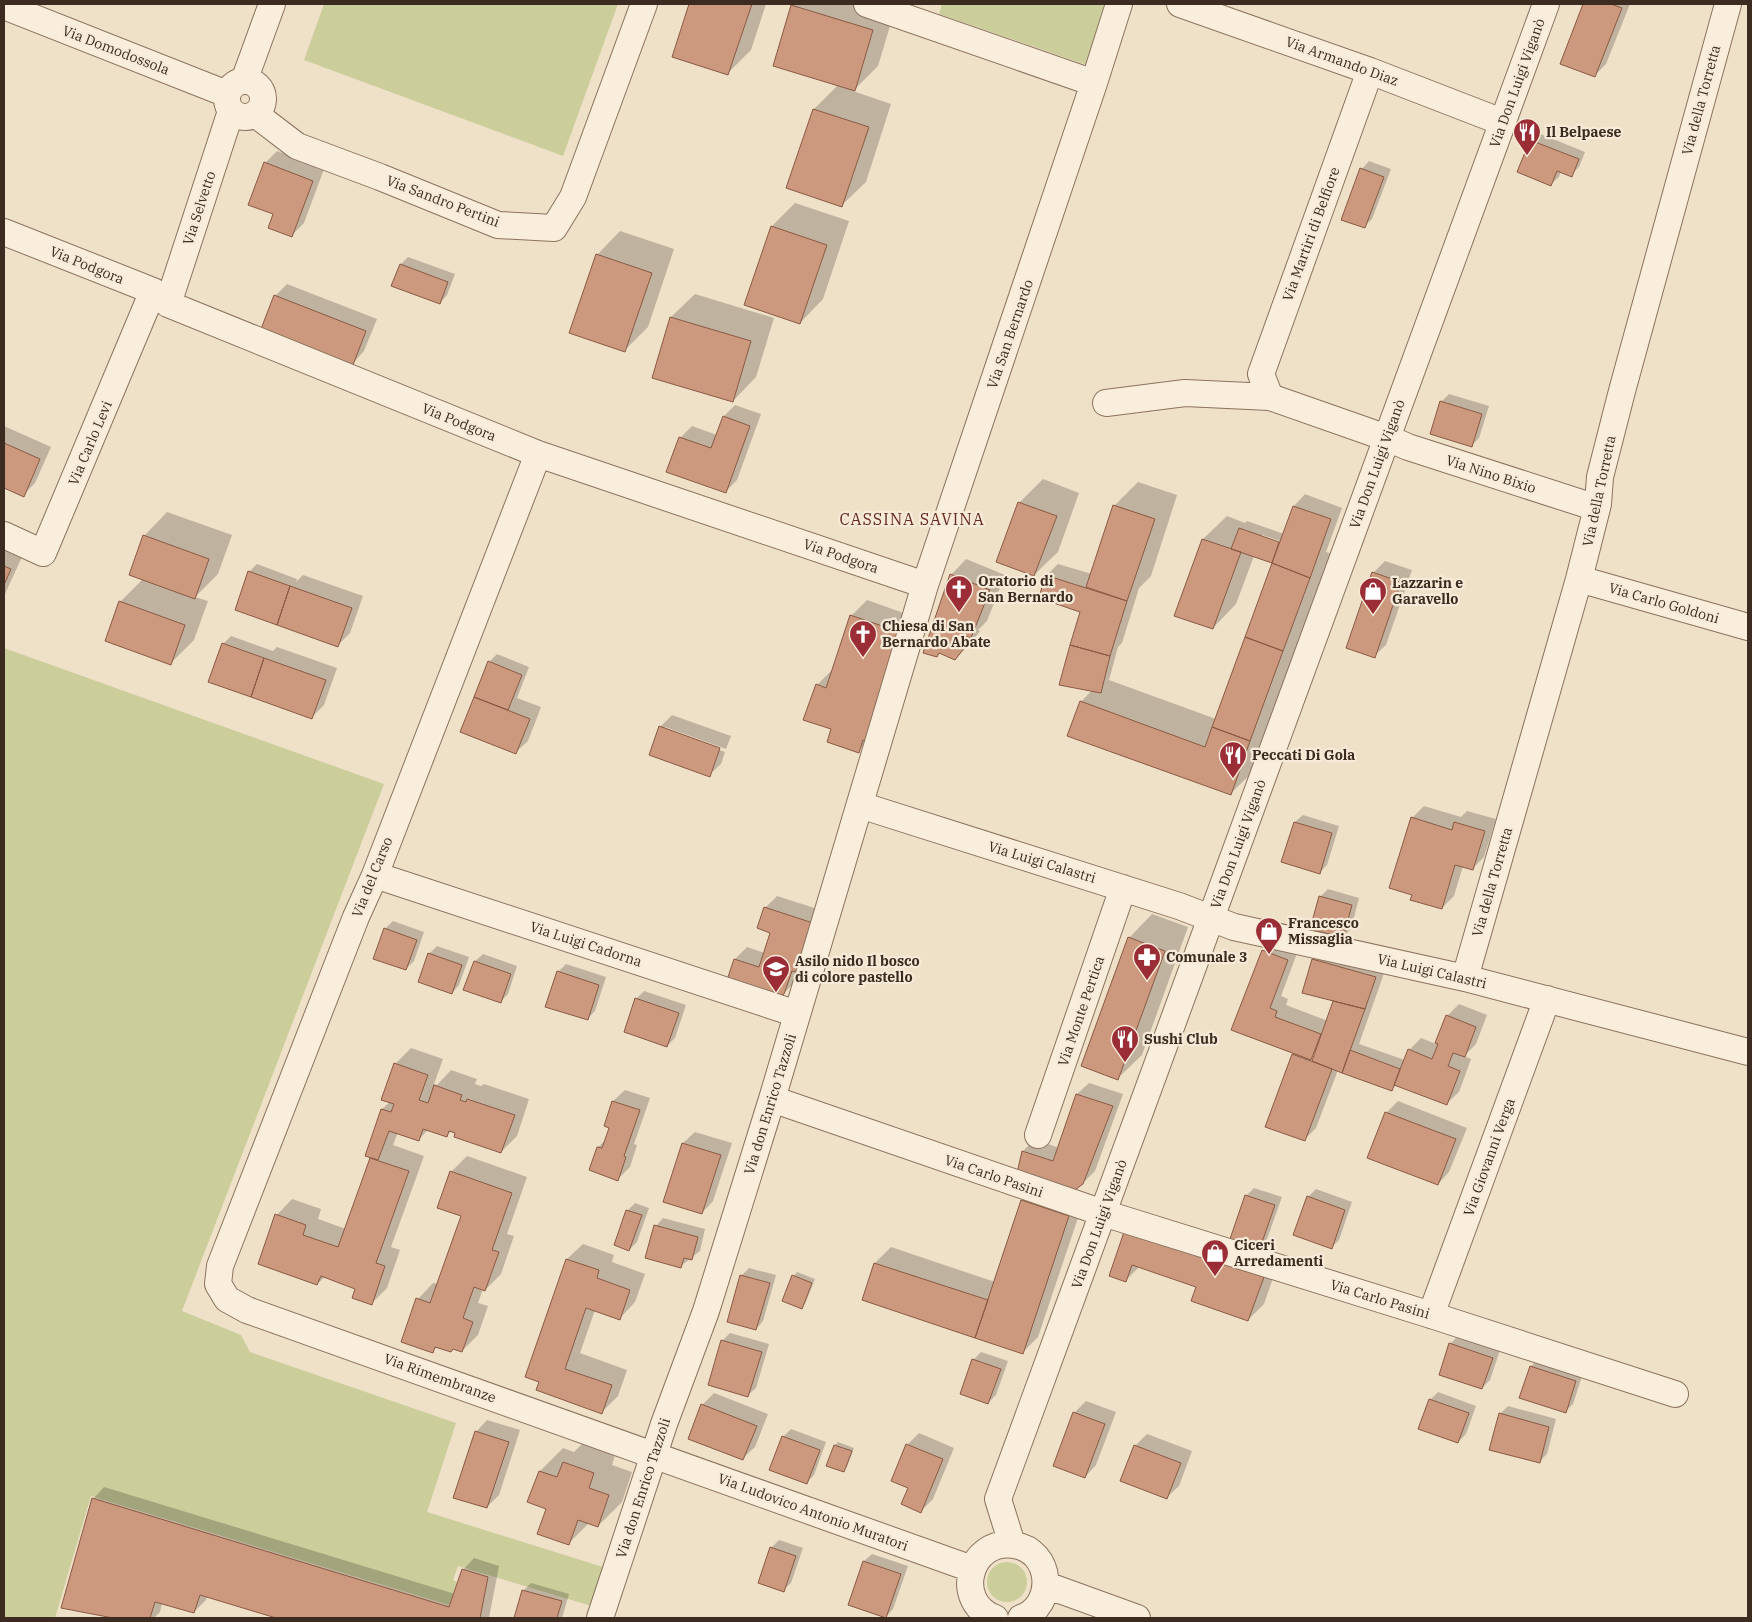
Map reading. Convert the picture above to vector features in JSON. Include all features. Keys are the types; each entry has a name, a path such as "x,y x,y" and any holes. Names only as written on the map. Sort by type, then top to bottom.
{"street":[{"name":"Via Selvetto","path":"160,298 239,100 272,4"},
{"name":"Via Sandro Pertini","path":"239,100 296,146 380,177 498,225 554,228 573,197 644,4"},
{"path":"867,4 1094,83"},
{"name":"Via San Bernardo","path":"926,585 1119,4"},
{"name":"Via Armando Diaz","path":"1180,4 1370,71 1502,122"},
{"name":"Via Don Luigi Viganò","path":"1012,1544 998,1499 1546,4"},
{"name":"Via della Torretta","path":"1465,978 1579,579 1597,508 1600,477 1619,400 1728,4"},
{"name":"Via Domodossola","path":"4,6 239,100"},
{"name":"Via Martiri di Belfiore","path":"1265,386 1370,71"},
{"name":"Via Podgora","path":"4,232 538,454 926,585"},
{"name":"Via Carlo Levi","path":"4,535 43,553 160,298"},
{"name":"Via Nino Bixio","path":"1106,403 1185,393 1265,386 1408,447 1597,508"},
{"name":"Via del Carso","path":"227,1299 218,1284 220,1266 356,917 375,875 538,454"},
{"name":"Via Carlo Goldoni","path":"1579,579 1748,627"},
{"name":"Via don Enrico Tazzoli","path":"600,1618 664,1424 706,1311 772,1100 926,585"},
{"name":"Via Luigi Calastri","path":"860,805 1179,906 1234,927 1465,978 1748,1052"},
{"name":"Via Luigi Cadorna","path":"375,875 797,1014"},
{"name":"Via Monte Pertica","path":"1038,1135 1123,888"},
{"name":"Via Giovanni Verga","path":"1431,1315 1547,999"},
{"name":"Via Carlo Pasini","path":"772,1100 1103,1214 1431,1315 1675,1394"},
{"name":"Via Rimembranze","path":"227,1299 248,1310 655,1455"},
{"name":"Via Ludovico Antonio Muratori","path":"655,1455 972,1568"},
{"path":"986,1617 971,1594 970,1577 972,1568 976,1561 988,1550 996,1546 1012,1544 1028,1550 1040,1561 1044,1569 1046,1585 1045,1593 1037,1607 1021,1618"},
{"path":"1046,1585 1137,1618"}],"green space":[{"path":"324,4 618,4 563,156 304,60"},
{"path":"942,4 1104,4 1087,65 939,14"},
{"path":"4,648 384,784 182,1311 241,1335 250,1352 456,1423 427,1512 606,1568 595,1607 458,1566 453,1580 457,1582 449,1605 91,1496 55,1618 4,1618"},
{"path":"1003,1562 1011,1562 1018,1565 1024,1571 1027,1582 1024,1593 1018,1599 1011,1602 1003,1602 996,1599 990,1593 987,1586 987,1578 990,1571 996,1565"}],"building":[{"path":"689,4 752,4 728,75 672,57"},
{"path":"1583,4 1611,4 1622,8 1595,77 1560,64"},
{"path":"791,5 873,30 855,91 773,66"},
{"path":"813,109 869,127 842,207 786,188"},
{"path":"1530,140 1579,159 1572,177 1557,171 1551,186 1517,172"},
{"path":"264,162 313,181 292,237 268,228 273,214 248,205"},
{"path":"1360,168 1384,177 1365,228 1341,220"},
{"path":"771,226 827,245 800,324 744,305"},
{"path":"596,254 652,273 625,352 569,333"},
{"path":"400,264 448,282 440,304 391,286"},
{"path":"274,295 366,331 353,365 261,329"},
{"path":"670,317 751,341 733,402 652,378"},
{"path":"1440,401 1482,414 1472,447 1430,434"},
{"path":"723,416 750,426 726,493 666,472 679,437 711,448"},
{"path":"4,443 40,459 24,497 4,488"},
{"path":"1018,502 1057,516 1034,576 996,562"},
{"path":"1113,505 1155,519 1127,601 1086,587"},
{"path":"1293,506 1331,519 1310,578 1272,563"},
{"path":"1239,528 1279,542 1272,563 1231,549"},
{"path":"143,535 209,559 195,599 129,575"},
{"path":"1202,539 1241,552 1213,629 1174,616"},
{"path":"1272,563 1310,578 1283,651 1245,637"},
{"path":"4,566 11,569 4,585"},
{"path":"248,571 290,586 277,625 235,610"},
{"name":"Lazzarin e Garavello","path":"1372,572 1401,582 1375,658 1346,648"},
{"name":"Oratorio di San Bernardo","path":"950,574 990,590 971,638 965,636 961,646 965,647 955,660 939,653 937,657 923,653"},
{"path":"1045,575 1127,601 1110,656 1070,645 1080,612 1039,598"},
{"path":"290,586 352,608 338,647 277,625"},
{"path":"119,601 185,625 171,665 105,641"},
{"name":"Chiesa di San Bernardo Abate","path":"850,615 900,632 874,709 883,712 872,743 863,740 859,753 827,742 831,729 803,720 816,684 826,688"},
{"path":"1245,637 1283,651 1250,741 1212,727"},
{"path":"222,643 264,658 251,697 208,682"},
{"path":"1070,645 1110,656 1101,693 1059,685"},
{"path":"264,658 326,680 312,719 251,697"},
{"path":"488,661 522,675 508,710 474,697"},
{"path":"474,697 530,719 516,754 460,732"},
{"path":"1080,701 1205,747 1212,727 1250,741 1231,795 1067,736"},
{"path":"659,726 720,748 710,777 649,755"},
{"path":"1411,817 1452,830 1454,822 1485,831 1473,870 1455,865 1442,909 1410,900 1412,895 1389,888"},
{"path":"1294,822 1332,833 1320,874 1281,862"},
{"path":"1319,896 1352,905 1343,938 1310,929"},
{"path":"764,907 816,924 800,973 792,971 784,994 771,1001 725,986 734,959 759,967 770,933 757,928"},
{"path":"384,928 417,940 406,970 373,959"},
{"path":"1128,937 1165,951 1118,1080 1081,1066"},
{"path":"1262,950 1288,960 1270,1008 1277,1011 1275,1017 1321,1034 1311,1060 1231,1030"},
{"path":"428,953 462,965 452,994 418,982"},
{"path":"1312,959 1376,977 1365,1009 1302,993"},
{"path":"474,961 511,974 501,1003 463,990"},
{"path":"557,971 599,985 588,1020 545,1007"},
{"path":"635,998 679,1013 667,1047 624,1032"},
{"path":"1333,1001 1365,1009 1342,1073 1312,1061"},
{"path":"1446,1015 1476,1027 1465,1057 1453,1053 1448,1066 1460,1071 1447,1105 1394,1085 1408,1049 1432,1059 1438,1044 1435,1043"},
{"path":"1350,1050 1400,1069 1392,1091 1342,1073"},
{"path":"1292,1054 1332,1069 1305,1141 1265,1127"},
{"path":"394,1063 428,1075 419,1100 428,1103 434,1085 462,1095 460,1100 466,1102 467,1099 515,1115 501,1153 454,1137 455,1133 449,1131 447,1137 423,1129 419,1141 389,1131 378,1160 365,1156 381,1109 391,1112 394,1104 381,1100"},
{"path":"1076,1094 1113,1106 1083,1184 1072,1192 1017,1173 1022,1151 1053,1161"},
{"path":"612,1101 640,1110 624,1156 626,1157 618,1181 589,1170 597,1147 602,1148 609,1128 604,1126"},
{"path":"1385,1112 1456,1139 1438,1185 1367,1158"},
{"path":"682,1143 721,1155 702,1214 663,1202"},
{"path":"370,1158 409,1171 376,1263 385,1266 372,1305 352,1298 355,1289 321,1276 317,1285 258,1264 275,1214 306,1225 303,1235 338,1247"},
{"path":"450,1171 512,1193 492,1250 499,1252 485,1291 474,1287 463,1318 473,1322 462,1352 453,1349 451,1352 435,1347 433,1353 401,1342 416,1298 430,1303 461,1216 437,1208"},
{"path":"1245,1195 1275,1205 1260,1248 1230,1239"},
{"path":"1307,1196 1345,1210 1332,1249 1293,1235"},
{"path":"1021,1200 1069,1216 1023,1354 975,1338"},
{"path":"626,1210 642,1215 629,1251 614,1245"},
{"path":"654,1225 698,1237 692,1260 684,1258 681,1268 645,1258"},
{"name":"Ciceri Arredamenti","path":"1133,1231 1264,1277 1248,1321 1191,1301 1196,1287 1132,1265 1126,1282 1109,1276 1124,1232"},
{"path":"566,1259 599,1270 597,1278 630,1290 620,1320 586,1308 565,1369 612,1385 602,1414 536,1390 539,1382 525,1377"},
{"path":"874,1263 988,1300 975,1338 862,1300"},
{"path":"740,1275 770,1283 756,1330 727,1322"},
{"path":"792,1275 812,1283 802,1309 782,1301"},
{"path":"721,1340 762,1352 748,1397 708,1385"},
{"path":"1449,1343 1493,1358 1482,1389 1439,1375"},
{"path":"972,1359 1001,1369 988,1404 960,1394"},
{"path":"1530,1366 1576,1381 1566,1413 1519,1398"},
{"path":"1429,1399 1469,1413 1458,1443 1418,1429"},
{"path":"701,1404 757,1426 743,1460 688,1439"},
{"path":"1073,1412 1105,1424 1085,1478 1053,1466"},
{"path":"1499,1413 1549,1427 1540,1463 1489,1450"},
{"path":"475,1431 509,1442 487,1508 453,1498"},
{"path":"782,1436 820,1450 807,1484 769,1470"},
{"path":"906,1444 943,1459 921,1513 901,1504 908,1488 891,1481"},
{"path":"834,1445 852,1451 844,1472 826,1466"},
{"path":"1134,1445 1181,1463 1167,1499 1120,1481"},
{"path":"563,1462 594,1473 589,1488 609,1495 598,1527 578,1520 569,1545 537,1534 546,1509 527,1502 539,1471 557,1477"},
{"path":"92,1498 449,1607 462,1569 488,1577 480,1618 276,1618 200,1595 194,1613 155,1602 150,1618 113,1618 61,1608"},
{"path":"770,1547 796,1556 784,1592 758,1583"},
{"path":"863,1561 901,1574 886,1618 848,1605"},
{"path":"522,1590 562,1601 557,1618 514,1618"}],"place":[{"name":"Il Belpaese","path":"1527,156"},
{"name":"Oratorio di San Bernardo","path":"959,613"},
{"name":"Lazzarin e Garavello","path":"1373,615"},
{"name":"Chiesa di San Bernardo Abate","path":"863,658"},
{"name":"Peccati Di Gola","path":"1233,779"},
{"name":"Francesco Missaglia","path":"1269,955"},
{"name":"Comunale 3","path":"1147,981"},
{"name":"Asilo nido Il bosco di colore pastello","path":"776,993"},
{"name":"Sushi Club","path":"1125,1063"},
{"name":"Ciceri Arredamenti","path":"1215,1277"}],"district":[{"name":"CASSINA SAVINA","path":"912,519"}]}
